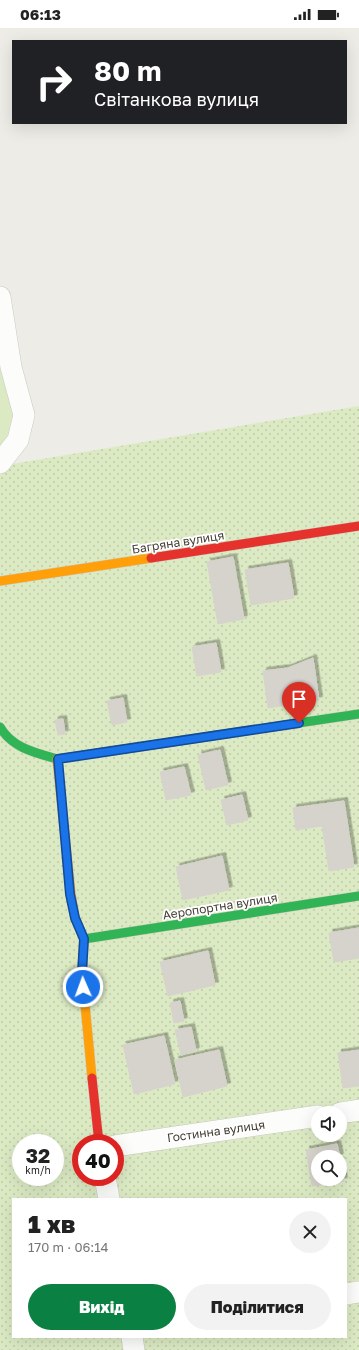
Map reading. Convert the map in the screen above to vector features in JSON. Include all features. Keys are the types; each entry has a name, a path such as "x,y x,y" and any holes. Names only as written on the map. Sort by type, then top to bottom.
{"street":[{"path":"0,296 12,367 24,415 18,440 0,463"},
{"name":"Багряна вулиця","path":"0,581 359,526"},
{"path":"0,727 5,737 13,743 58,759 359,714"},
{"path":"58,759 70,894 75,918 84,939 82,973 98,1134"},
{"name":"Аеропортна вулиця","path":"84,939 359,896"},
{"path":"347,1112 359,1110"},
{"name":"Гостинна вулиця","path":"124,1145 311,1117"},
{"path":"107,1186 109,1198"},
{"path":"347,1294 359,1292"},
{"path":"132,1338 134,1350"}],"green space":[{"path":"0,315 21,415 0,458"},
{"path":"359,406 359,1350 0,1350 0,466"}],"building":[{"path":"233,557 244,619 218,624 207,562"},
{"path":"288,563 294,598 251,605 245,570"},
{"path":"216,643 221,672 197,676 192,647"},
{"path":"313,658 319,700 268,708 263,671 288,668"},
{"path":"123,698 127,722 112,725 107,701"},
{"path":"63,719 65,734 58,735 55,720"},
{"path":"220,750 228,785 206,790 198,755"},
{"path":"184,767 191,795 166,800 160,772"},
{"path":"242,795 248,820 227,825 221,800"},
{"path":"344,801 354,867 329,871 322,826 296,830 293,808"},
{"path":"222,856 229,890 183,900 176,867"},
{"path":"359,928 359,958 334,962 329,933"},
{"path":"208,951 215,985 168,996 160,962"},
{"path":"180,1001 184,1021 174,1023 170,1003"},
{"path":"191,1027 196,1051 181,1055 175,1030"},
{"path":"164,1036 175,1084 134,1094 123,1045"},
{"path":"219,1050 227,1086 183,1097 175,1060"},
{"path":"359,1050 359,1086 343,1088 338,1053"},
{"path":"337,1144 338,1150 311,1150 311,1180 306,1150"}],"traffic: fast":[{"path":"0,727 11,740 25,749 57,759 359,714"},
{"path":"84,939 359,896"}],"traffic: slow":[{"path":"0,581 151,558"},
{"path":"57,759 71,894 75,918 84,939 82,973 92,1078"}],"traffic: jam":[{"path":"151,558 359,526"},
{"path":"92,1078 98,1134"}],"route":[{"path":"83,987 82,973 84,939 75,918 70,894 58,759 299,723"}]}
